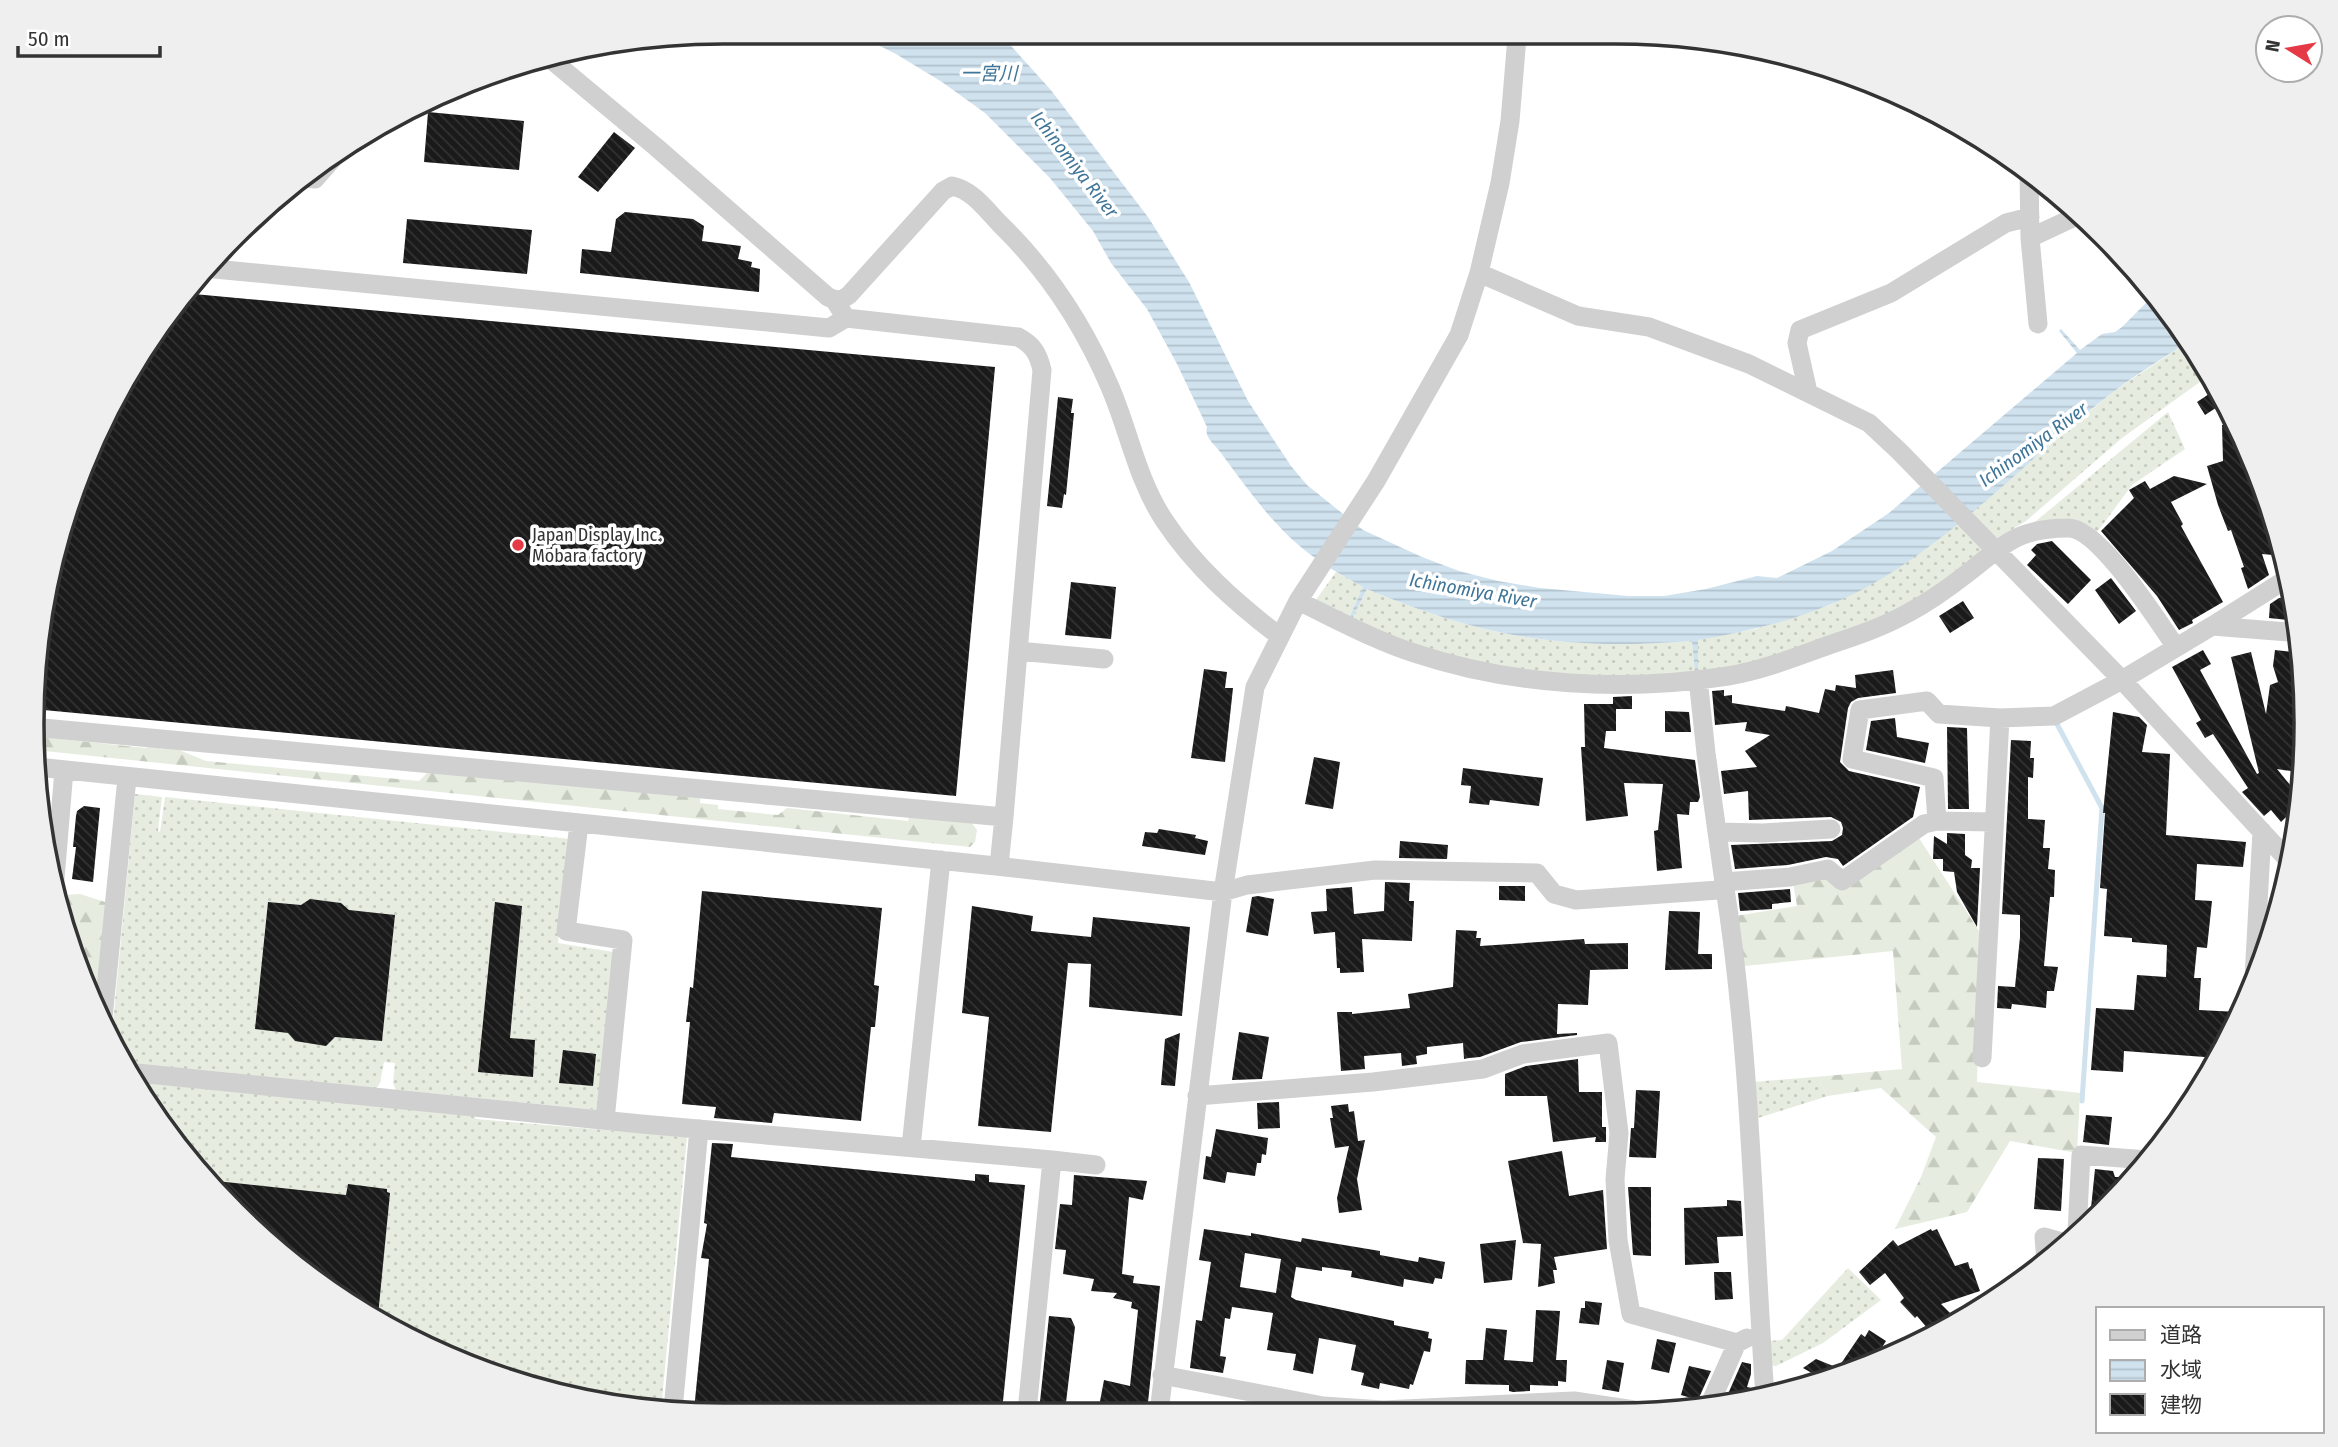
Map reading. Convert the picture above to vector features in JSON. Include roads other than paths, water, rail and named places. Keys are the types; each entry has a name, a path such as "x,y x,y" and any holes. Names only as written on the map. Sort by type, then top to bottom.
{"street":[{"path":"1160,1403 1223,892 1255,687 1300,599 1376,481 1459,335 1479,273 1504,159 1516,44"},
{"path":"557,65 841,309 1018,337 1029,343 1038,355 1042,370 999,866"},
{"path":"2029,185 2030,238 2038,324"},
{"path":"219,268 829,328 841,309 842,300 943,191 952,186 961,188 969,192 1015,238 1067,303 1111,388 1145,486 1163,519 1206,573 1232,600 1279,636"},
{"path":"1808,392 1797,343 1800,330 1891,293 2006,223 2030,218"},
{"path":"2030,238 2070,219"},
{"path":"1479,273 1578,316 1649,327 1749,364 1869,423 2122,680 2282,853"},
{"path":"1300,599 1384,642 1492,674 1579,683 1671,683 1730,675 1783,662 1866,633 1909,613 1962,578 1994,547 2026,534 2071,527 2091,539 2120,568 2176,647"},
{"path":"1937,821 1934,778 1852,759 1860,710 1927,701 1939,714 2000,718 2054,716 2122,680 2279,584"},
{"path":"2212,626 2288,632"},
{"path":"1018,651 1104,659"},
{"path":"1698,679 1717,832 1737,960 1764,1386"},
{"path":"1982,1058 2000,718"},
{"path":"44,728 1004,817"},
{"path":"45,768 999,866 1223,892 1247,885 1375,870 1537,873 1554,894 1576,901 1719,890 1724,882"},
{"path":"57,856 64,770"},
{"path":"104,1004 127,778"},
{"path":"1724,882 1790,877 1828,869 1842,881 1924,824 1937,821 1994,822"},
{"path":"579,824 566,931 623,940 605,1120"},
{"path":"1717,832 1762,833 1832,829"},
{"path":"2257,946 2262,831"},
{"path":"911,1147 941,860"},
{"path":"1197,1096 1373,1082 1483,1069 1524,1054 1608,1043 1619,1133 1615,1179 1618,1240 1631,1314 1737,1343"},
{"path":"141,1073 1096,1165"},
{"path":"674,1401 699,1129"},
{"path":"2078,1221 2081,1155 2136,1159"},
{"path":"1028,1403 1052,1160"},
{"path":"2045,1249 2044,1237 2056,1240"},
{"path":"1714,1395 1737,1343 1760,1331"},
{"path":"1162,1375 1307,1403"},
{"path":"1532,1403 1587,1403"}],"water":[{"name":"一宮川","path":"876,44 1009,44 1050,89 1148,217 1189,282 1248,401 1291,466 1307,485 1363,530 1459,571 1498,581 1540,588 1628,596 1664,596 1757,576 1777,578 1832,551 1889,513 2077,353 2059,331 2061,329 2080,350 2102,334 2115,332 2122,327 2147,302 2180,347 2113,392 1965,519 1902,566 1849,596 1807,613 1764,627 1698,640 1698,671 1695,671 1692,641 1605,644 1526,637 1449,619 1367,589 1352,619 1349,618 1363,587 1319,561 1284,532 1211,441 1177,364 1147,309 1111,263 1093,231 1050,178 985,113 896,54"}],"waterway":[{"path":"2057,724 2102,808 2082,1101"}],"place":[{"name":"Japan Display Inc. Mobara factory","path":"518,545"}],"water label":[{"name":"Ichinomiya River","path":"1075,164"},
{"name":"Ichinomiya River","path":"2033,444"},
{"name":"Ichinomiya River","path":"1473,590"}]}
